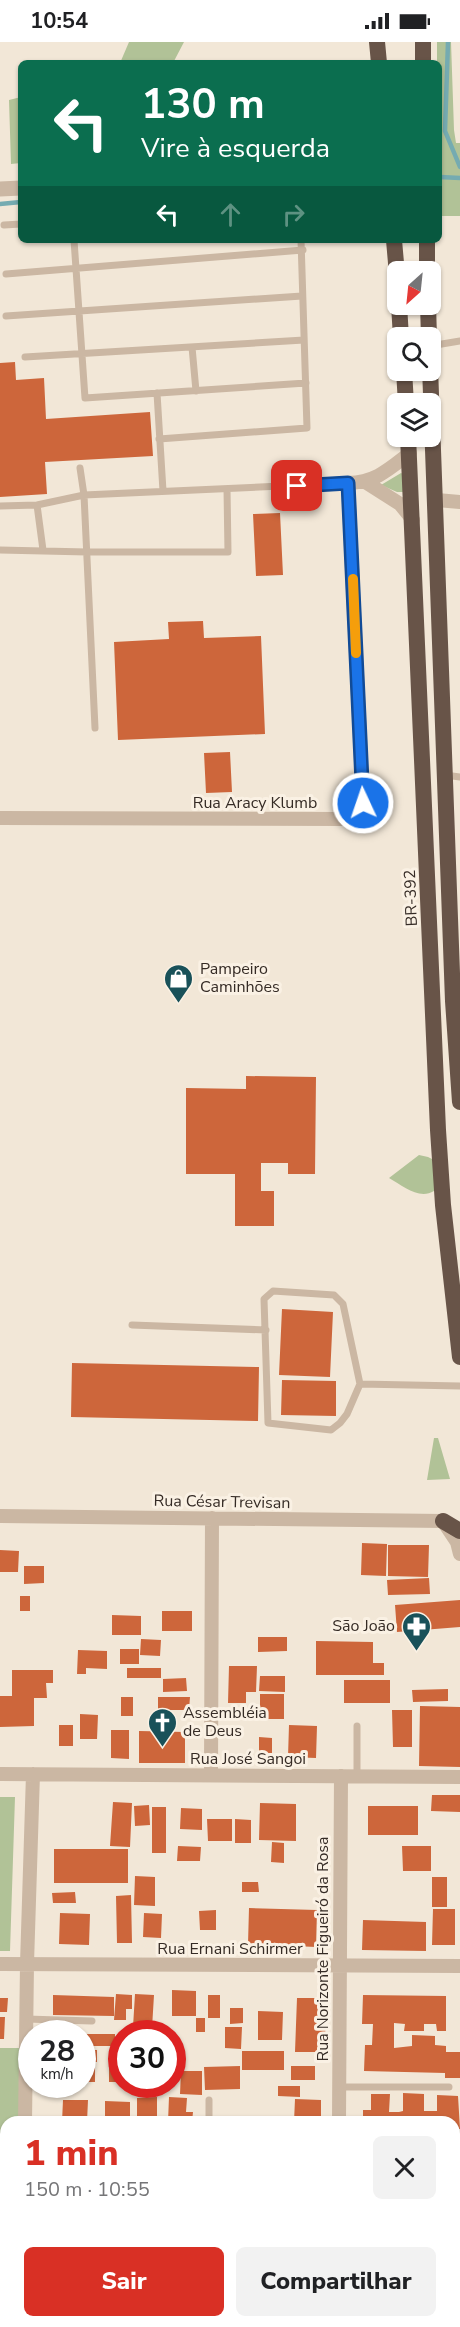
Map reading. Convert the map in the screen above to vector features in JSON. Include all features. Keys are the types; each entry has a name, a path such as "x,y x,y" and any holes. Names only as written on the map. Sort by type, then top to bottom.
{"highway":[{"path":"377,42 379,60"},
{"path":"423,42 423,60"},
{"path":"394,243 396,261"},
{"path":"427,243 427,261"},
{"path":"431,381 452,776 453,1001 460,1101"},
{"name":"BR-392","path":"409,447 438,1130 443,1205 460,1357"}],"street":[{"path":"0,189 18,188"},
{"path":"348,483 367,483 386,472 407,447"},
{"name":"Rua Aracy Klumb","path":"0,818 344,819 355,816 363,803 348,483"},
{"path":"367,483 400,504 413,520"},
{"path":"437,500 460,502"},
{"name":"Rua César Trevisan","path":"0,1516 456,1523"},
{"path":"210,1775 212,1518"},
{"path":"456,1523 460,1554"},
{"name":"Rua José Sangoi","path":"0,1774 460,1777"},
{"path":"25,2116 33,1774"},
{"name":"Rua Norizonte Figueiró da Rosa","path":"339,2116 341,1776"},
{"name":"Rua Ernani Schirmer","path":"0,1964 460,1966"}],"lane":[{"path":"4,225 18,224"},
{"path":"74,243 85,398 306,382"},
{"path":"159,439 307,428 302,243"},
{"path":"6,274 303,250"},
{"path":"6,316 302,296"},
{"path":"25,357 304,340"},
{"path":"441,344 460,341"},
{"path":"192,347 196,391"},
{"path":"157,393 163,491"},
{"path":"80,468 84,495 95,728"},
{"path":"0,506 37,505 84,495 348,483"},
{"path":"0,550 228,552 227,489"},
{"path":"37,505 43,550"},
{"path":"273,1291 334,1295 343,1304 360,1384 347,1414 331,1430 268,1423 264,1299 273,1291"},
{"path":"132,1325 266,1330"},
{"path":"360,1384 460,1386"},
{"path":"357,1726 357,1776"},
{"path":"26,2019 59,2020"},
{"path":"339,2087 449,2087"},
{"path":"209,2100 209,2116"}],"green space":[{"path":"129,42 184,42 175,60 121,60"},
{"path":"437,42 451,42 454,130 456,143 460,143 460,216 442,216 442,60 437,60"},
{"path":"18,98 18,163 11,164 9,100"},
{"path":"401,473 407,476 405,492 397,492 381,485"},
{"path":"419,1155 434,1160 434,1191 423,1194 411,1191 389,1178"},
{"path":"434,1438 438,1438 450,1479 427,1480"},
{"path":"0,1797 15,1797 10,1951 0,1951"},
{"path":"0,2048 18,2048 18,2098 21,2098 21,2116 0,2116"}],"building":[{"path":"15,362 16,380 44,378 46,419 150,412 153,456 45,462 47,494 0,497 0,363"},
{"path":"280,513 283,575 256,576 253,514"},
{"path":"203,621 204,638 261,636 265,734 118,740 114,642 169,639 168,622"},
{"path":"230,752 232,792 206,793 204,753"},
{"path":"246,1076 316,1077 315,1174 288,1174 288,1163 261,1163 261,1191 274,1191 274,1226 235,1226 235,1174 186,1174 186,1088 246,1089"},
{"path":"282,1309 333,1312 330,1377 279,1375"},
{"path":"72,1363 259,1367 258,1421 71,1417"},
{"path":"282,1380 336,1381 336,1416 281,1415"},
{"path":"362,1543 387,1544 386,1576 361,1575"},
{"path":"388,1545 429,1545 428,1577 388,1576"},
{"path":"0,1550 19,1551 18,1572 0,1572"},
{"path":"24,1566 44,1566 44,1583 24,1584"},
{"path":"429,1578 430,1594 388,1595 387,1580"},
{"path":"20,1596 30,1596 30,1611 20,1611"},
{"path":"460,1600 460,1627 397,1632 395,1605"},
{"path":"162,1611 192,1611 192,1631 162,1631"},
{"path":"112,1615 141,1616 141,1635 112,1635"},
{"path":"258,1637 287,1637 287,1651 258,1652"},
{"path":"141,1639 161,1640 160,1656 140,1655"},
{"path":"316,1641 373,1642 373,1663 384,1663 384,1675 316,1675"},
{"path":"120,1649 139,1649 139,1664 120,1664"},
{"path":"78,1650 107,1651 107,1669 86,1668 86,1674 77,1674"},
{"path":"229,1666 257,1666 256,1692 246,1692 246,1703 228,1703"},
{"path":"127,1668 161,1668 161,1678 127,1678"},
{"path":"12,1670 53,1670 53,1683 46,1683 47,1698 34,1698 34,1726 0,1727 0,1696 12,1696"},
{"path":"260,1676 285,1676 285,1692 259,1691"},
{"path":"186,1678 187,1691 163,1692 163,1679"},
{"path":"344,1680 390,1680 390,1703 344,1703"},
{"path":"448,1689 448,1701 413,1702 412,1690"},
{"path":"260,1694 284,1694 284,1719 260,1719"},
{"path":"121,1697 133,1697 133,1716 121,1716"},
{"path":"158,1697 190,1697 189,1710 158,1710"},
{"path":"420,1706 460,1707 460,1767 419,1766"},
{"path":"392,1710 412,1710 412,1747 393,1747"},
{"path":"80,1714 98,1715 97,1739 80,1739"},
{"path":"59,1725 73,1725 73,1746 59,1746"},
{"path":"289,1725 317,1726 316,1758 288,1757"},
{"path":"111,1730 129,1730 129,1759 111,1758"},
{"name":"Assembléia de Deus","path":"139,1731 185,1732 185,1763 139,1763"},
{"path":"259,1737 272,1738 272,1753 259,1753"},
{"path":"432,1795 460,1795 460,1812 431,1811"},
{"path":"113,1802 132,1803 130,1847 110,1846"},
{"path":"260,1803 296,1804 296,1841 259,1840"},
{"path":"149,1805 150,1825 135,1826 134,1806"},
{"path":"368,1806 418,1806 418,1835 368,1835"},
{"path":"152,1807 166,1807 166,1853 152,1853"},
{"path":"181,1808 202,1809 202,1830 180,1829"},
{"path":"207,1819 232,1819 232,1841 208,1841"},
{"path":"235,1819 251,1820 251,1843 235,1843"},
{"path":"272,1842 284,1843 284,1863 271,1862"},
{"path":"178,1846 201,1847 200,1861 177,1861"},
{"path":"402,1846 431,1846 431,1871 403,1871"},
{"path":"54,1849 128,1849 128,1883 54,1883"},
{"path":"135,1876 155,1877 155,1906 134,1905"},
{"path":"432,1877 447,1877 447,1907 432,1907"},
{"path":"242,1882 258,1882 259,1892 242,1892"},
{"path":"75,1892 76,1903 53,1903 52,1893"},
{"path":"131,1895 132,1943 117,1943 116,1896"},
{"path":"249,1908 317,1910 316,1947 248,1944"},
{"path":"433,1909 455,1909 455,1945 432,1945"},
{"path":"216,1910 216,1930 200,1930 199,1911"},
{"path":"60,1913 90,1914 89,1945 59,1944"},
{"path":"144,1913 162,1914 161,1938 143,1937"},
{"path":"363,1920 426,1922 426,1951 362,1950"},
{"path":"172,1990 196,1991 196,2016 172,2016"},
{"path":"116,1994 132,1995 132,2009 126,2009 126,2020 114,2020"},
{"path":"135,1994 154,1995 152,2020 133,2020"},
{"path":"53,1995 114,1997 114,2016 53,2015"},
{"path":"208,1995 220,1995 220,2018 208,2018"},
{"path":"363,1995 446,1996 446,2031 437,2031 436,2024 424,2024 424,2031 404,2031 405,2024 394,2023 394,2048 412,2046 412,2035 435,2036 435,2045 446,2046 446,2052 460,2052 460,2078 445,2078 445,2073 364,2071 365,2045 372,2045 373,2024 362,2024"},
{"path":"0,1998 8,1998 7,2012 0,2012"},
{"path":"297,1998 326,1998 325,2052 295,2052"},
{"path":"230,2008 243,2008 243,2023 230,2024"},
{"path":"258,2011 283,2012 282,2040 258,2040"},
{"path":"0,2017 5,2017 4,2039 0,2039"},
{"path":"196,2018 205,2018 205,2032 196,2032"},
{"path":"225,2027 242,2027 241,2049 225,2048"},
{"path":"96,2034 108,2034 108,2046 96,2046"},
{"path":"242,2051 284,2051 284,2070 242,2070"},
{"path":"240,2066 240,2089 205,2090 204,2067"},
{"path":"291,2066 315,2066 315,2080 291,2080"},
{"path":"186,2071 202,2071 202,2095 186,2094"},
{"path":"278,2086 300,2086 300,2097 278,2096"},
{"path":"403,2093 424,2094 424,2111 437,2111 437,2095 458,2096 459,2116 363,2116 363,2110 371,2110 371,2094 390,2094 389,2112 403,2111"},
{"path":"137,2098 157,2098 157,2116 137,2116"},
{"path":"169,2098 187,2098 186,2112 193,2112 193,2116 168,2116"},
{"path":"295,2099 321,2100 321,2116 294,2116"},
{"path":"63,2100 88,2100 87,2116 62,2116"},
{"path":"105,2101 130,2102 130,2116 105,2116"}],"waterway":[{"path":"448,42 445,131 460,167"},
{"path":"442,177 460,178"},
{"path":"0,204 18,202"}],"slow traffic":[{"path":"353,579 356,653"}],"place":[{"name":"Pampeiro Caminhões","path":"179,1004"},
{"name":"São João","path":"416,1652"},
{"name":"Assembléia de Deus","path":"162,1748"}],"route":[{"path":"297,486 348,483 363,803"}]}
